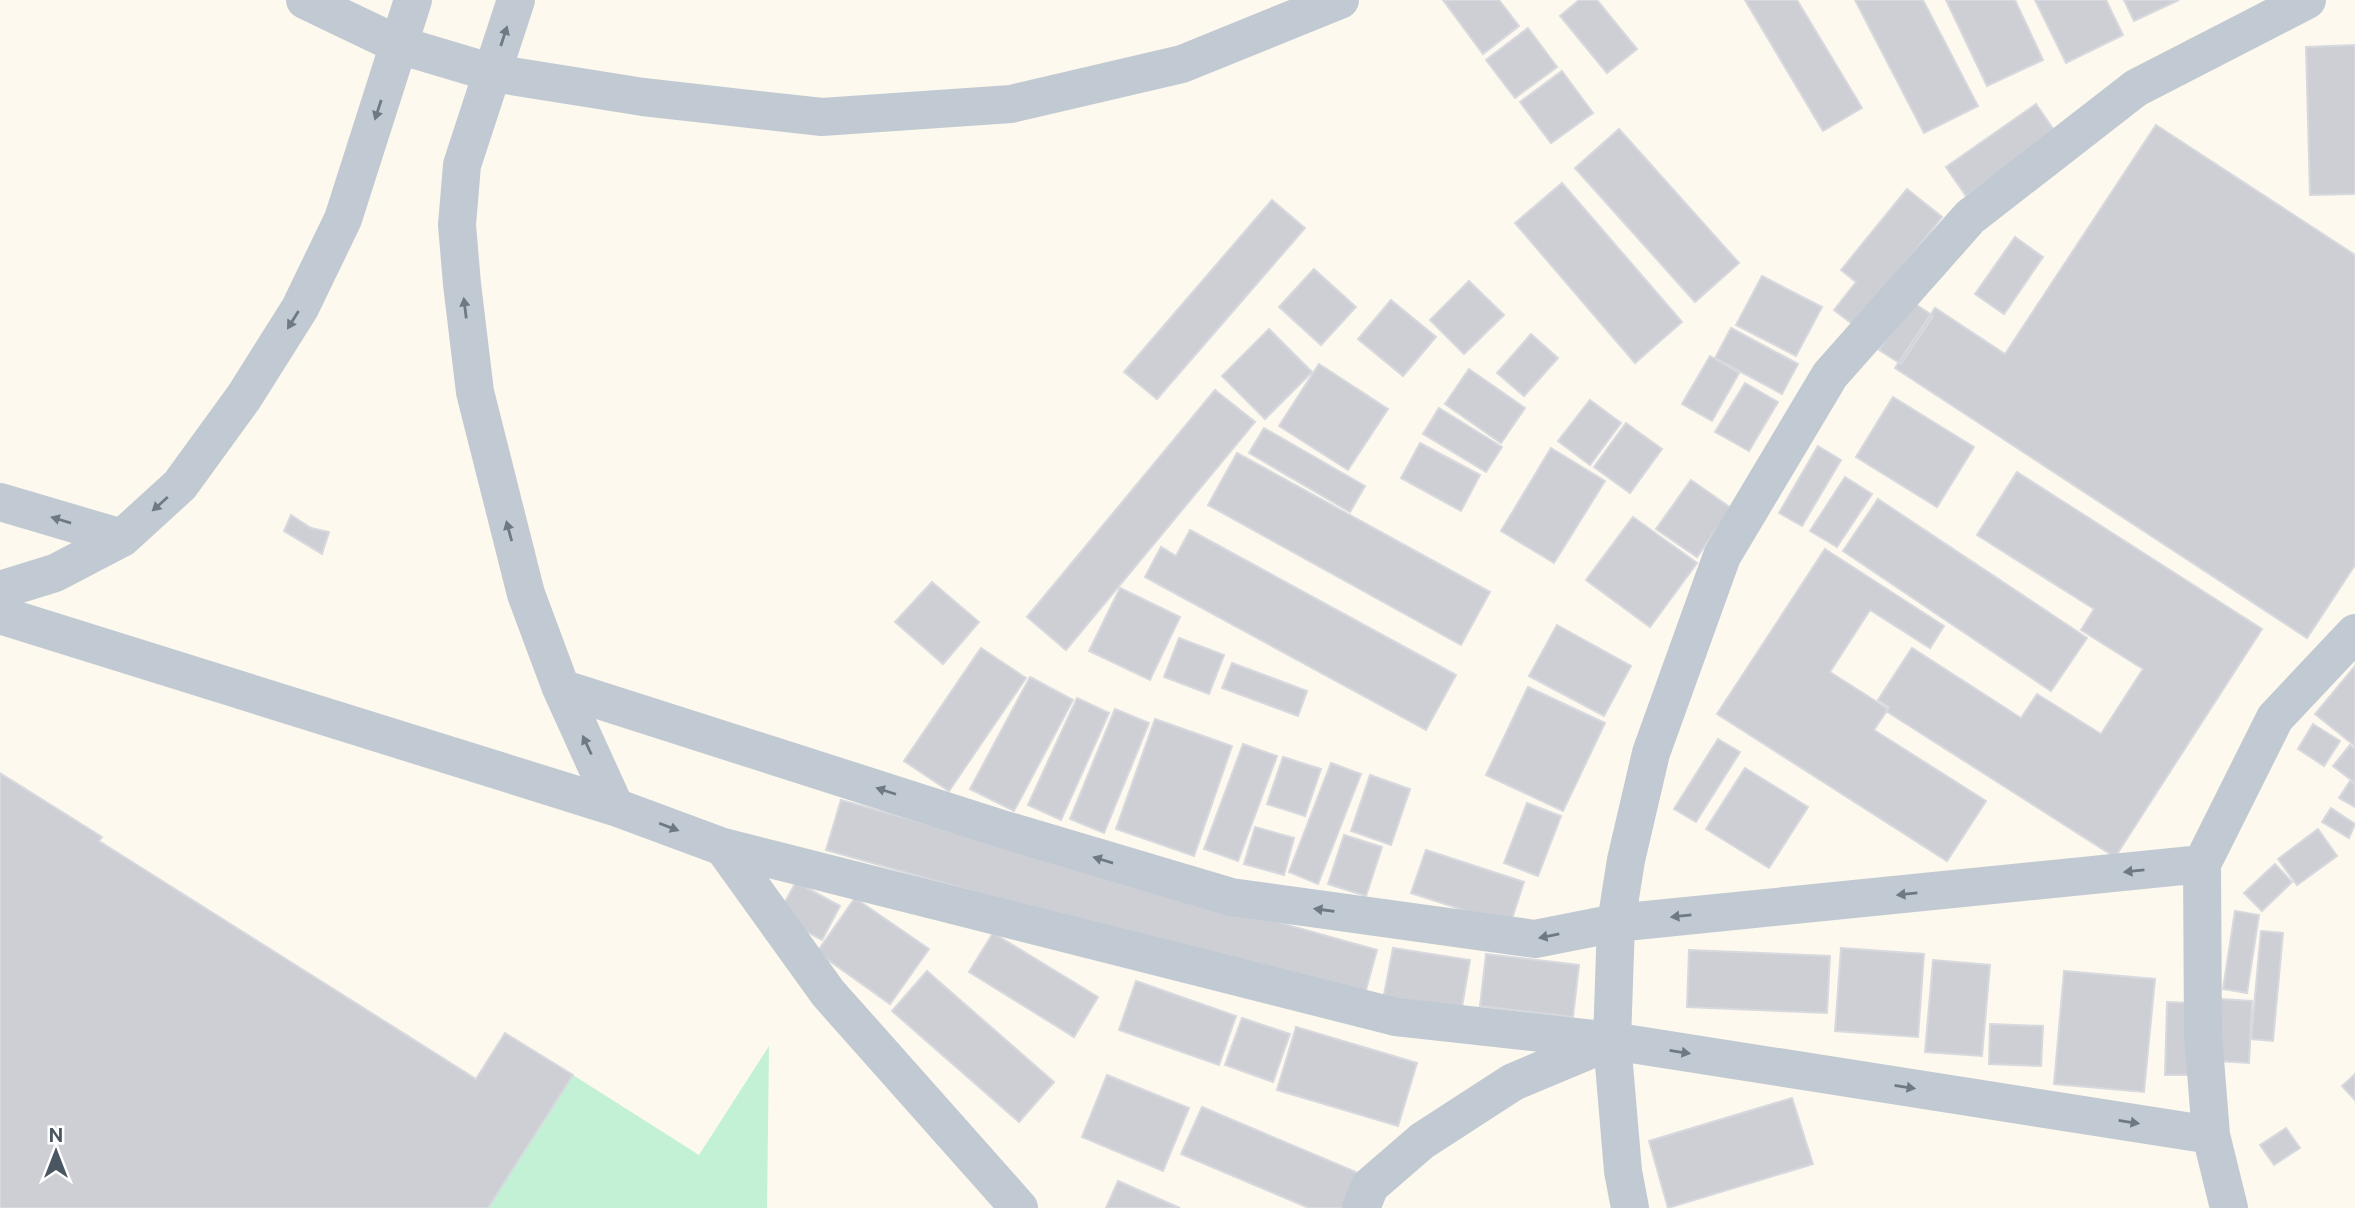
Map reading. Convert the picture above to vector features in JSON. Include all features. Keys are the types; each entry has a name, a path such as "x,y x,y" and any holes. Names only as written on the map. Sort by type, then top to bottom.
{"street":[{"path":"305,0 399,45 492,73 642,97 822,117 1010,104 1182,64 1340,0"},
{"path":"0,590 55,573 122,538 180,485 244,397 300,308 343,219 413,0"},
{"path":"516,0 462,166 457,225 475,392 499,496 526,594 561,688 615,807"},
{"path":"1630,1208 1623,1171 1612,1041 1616,923 1626,860 1651,753 1722,556 1830,374 1970,217 2136,88 2307,0"},
{"path":"0,502 122,538"},
{"path":"0,615 615,807 723,847 1396,1017 1612,1041 2211,1135"},
{"path":"2229,1208 2211,1135 2203,1034 2202,864 2275,718 2355,633"},
{"path":"561,688 1002,830 1231,897 1535,939 1616,923 2202,864"},
{"path":"723,847 828,993 1019,1208"},
{"path":"1361,1208 1370,1186 1422,1141 1487,1098 1544,1066 1612,1041"}],"shaded area":[{"path":"0,0 2355,0 2355,1208 0,1208"}],"green space":[{"path":"769,1046 767,1208 488,1208 573,1075 699,1155"}],"building":[{"path":"1443,0 1499,0 1519,26 1483,54"},
{"path":"1579,0 1597,0 1637,49 1607,73 1560,16"},
{"path":"1745,0 1797,0 1862,108 1823,131"},
{"path":"1855,0 1923,0 1978,106 1924,133"},
{"path":"1946,0 2015,0 2043,60 1987,86"},
{"path":"2035,0 2106,0 2123,35 2066,63"},
{"path":"2124,0 2179,0 2134,21"},
{"path":"1528,28 1557,67 1515,98 1486,60"},
{"path":"2355,45 2355,194 2310,195 2306,47"},
{"path":"1562,71 1593,113 1551,143 1520,102"},
{"path":"2036,104 2056,133 1966,196 1946,167"},
{"path":"2156,125 2355,255 2355,565 2307,638 1895,368 1935,308 2005,354"},
{"path":"1619,129 1739,263 1695,302 1575,168"},
{"path":"1562,183 1682,322 1635,363 1515,223"},
{"path":"1907,189 1942,217 1855,326 1834,310 1856,282 1841,270"},
{"path":"1272,200 1305,228 1157,399 1124,372"},
{"path":"2015,237 2043,257 2004,314 1975,294"},
{"path":"1314,269 1356,307 1321,345 1279,307"},
{"path":"1762,276 1822,307 1796,356 1736,325"},
{"path":"1469,281 1504,315 1464,354 1430,320"},
{"path":"1391,300 1436,337 1403,376 1358,339"},
{"path":"1911,301 1933,316 1901,364 1879,350"},
{"path":"1731,328 1798,364 1782,394 1715,358"},
{"path":"1269,329 1312,372 1265,419 1222,376"},
{"path":"1531,334 1558,358 1524,396 1497,373"},
{"path":"1710,356 1739,373 1712,421 1682,404"},
{"path":"1319,364 1388,409 1348,470 1279,426"},
{"path":"1469,369 1525,408 1501,443 1445,404"},
{"path":"1745,383 1778,402 1749,451 1715,432"},
{"path":"1215,390 1255,422 1066,650 1027,617"},
{"path":"1893,397 1974,447 1937,507 1856,457"},
{"path":"1590,400 1621,423 1590,465 1558,441"},
{"path":"1439,408 1502,447 1486,472 1423,434"},
{"path":"1626,423 1662,449 1630,493 1594,467"},
{"path":"1264,428 1365,486 1350,512 1249,453"},
{"path":"1420,443 1480,475 1461,511 1401,478"},
{"path":"1818,446 1841,460 1802,526 1779,513"},
{"path":"1551,448 1605,481 1554,563 1501,531"},
{"path":"1237,453 1490,592 1461,645 1208,505"},
{"path":"2017,472 2262,629 2115,857 1886,711 1889,707 1878,700 1912,648 2021,718 2037,694 2101,734 2143,669 2081,630 2094,609 1977,535"},
{"path":"1845,477 1872,494 1837,547 1810,531"},
{"path":"1691,480 1731,508 1697,557 1656,529"},
{"path":"1878,499 2087,638 2051,691 1843,551"},
{"path":"291,515 311,528 329,532 322,554 284,531"},
{"path":"1633,517 1697,563 1650,627 1586,580"},
{"path":"1190,530 1456,675 1426,730 1145,577 1161,547 1176,556"},
{"path":"1825,549 1944,626 1930,648 1870,610 1830,672 1888,709 1874,730 1986,801 1947,861 1717,714"},
{"path":"932,582 979,622 943,664 895,622"},
{"path":"1120,588 1180,617 1150,680 1089,651"},
{"path":"1557,625 1631,666 1604,716 1529,676"},
{"path":"1179,638 1224,655 1209,694 1164,677"},
{"path":"981,648 1026,678 949,791 904,761"},
{"path":"1232,663 1307,691 1298,716 1222,688"},
{"path":"2355,666 2355,746 2315,714"},
{"path":"1030,677 1073,700 1014,811 970,789"},
{"path":"1528,687 1605,723 1563,811 1486,775"},
{"path":"1077,698 1109,713 1061,820 1028,805"},
{"path":"1115,709 1149,723 1104,833 1070,819"},
{"path":"1155,719 1232,746 1194,856 1116,829"},
{"path":"2313,724 2340,741 2324,766 2298,749"},
{"path":"1718,739 1740,752 1696,822 1674,809"},
{"path":"1243,744 1277,756 1238,861 1204,849"},
{"path":"2350,745 2355,749 2355,783 2333,766"},
{"path":"1283,757 1321,769 1305,816 1267,804"},
{"path":"1331,763 1361,774 1318,884 1289,872"},
{"path":"1745,768 1808,807 1769,868 1706,829"},
{"path":"0,773 102,837 99,841 476,1079 505,1033 573,1075 488,1208 0,1208"},
{"path":"1370,775 1410,789 1391,845 1351,831"},
{"path":"2350,781 2355,784 2355,807 2339,798"},
{"path":"841,800 1377,950 1363,1001 826,850"},
{"path":"1527,803 1561,816 1538,876 1504,863"},
{"path":"2331,808 2355,824 2349,838 2322,822"},
{"path":"1255,827 1294,838 1284,875 1244,864"},
{"path":"2318,829 2337,856 2297,885 2278,859"},
{"path":"1344,835 1382,847 1366,896 1328,884"},
{"path":"1426,850 1524,882 1510,925 1411,893"},
{"path":"2275,864 2292,882 2262,911 2244,893"},
{"path":"796,882 840,906 822,940 777,916"},
{"path":"855,898 929,949 890,1004 817,952"},
{"path":"2235,911 2259,915 2247,993 2223,989"},
{"path":"2261,931 2283,933 2273,1041 2251,1039"},
{"path":"993,933 1098,997 1074,1037 969,972"},
{"path":"1393,948 1470,960 1461,1013 1383,1000"},
{"path":"1841,948 1924,954 1918,1037 1835,1031"},
{"path":"1689,950 1830,956 1827,1013 1687,1007"},
{"path":"1486,954 1579,965 1573,1017 1480,1006"},
{"path":"1933,960 1990,965 1982,1056 1925,1052"},
{"path":"927,971 1054,1082 1019,1122 892,1011"},
{"path":"2064,971 2155,979 2144,1092 2054,1084"},
{"path":"1136,981 1236,1016 1219,1065 1119,1030"},
{"path":"2221,999 2252,1001 2249,1063 2218,1061"},
{"path":"2167,1002 2191,1003 2190,1075 2165,1075"},
{"path":"1242,1018 1290,1034 1273,1082 1225,1065"},
{"path":"1990,1024 2043,1026 2041,1066 1989,1064"},
{"path":"1296,1027 1417,1063 1398,1126 1277,1090"},
{"path":"2355,1074 2355,1100 2342,1086"},
{"path":"1107,1075 1189,1108 1163,1171 1082,1137"},
{"path":"1792,1098 1813,1164 1668,1208 1649,1141"},
{"path":"1202,1107 1363,1175 1349,1208 1309,1208 1181,1154"},
{"path":"2286,1128 2300,1148 2274,1165 2260,1145"},
{"path":"1118,1181 1180,1208 1106,1208"}]}
